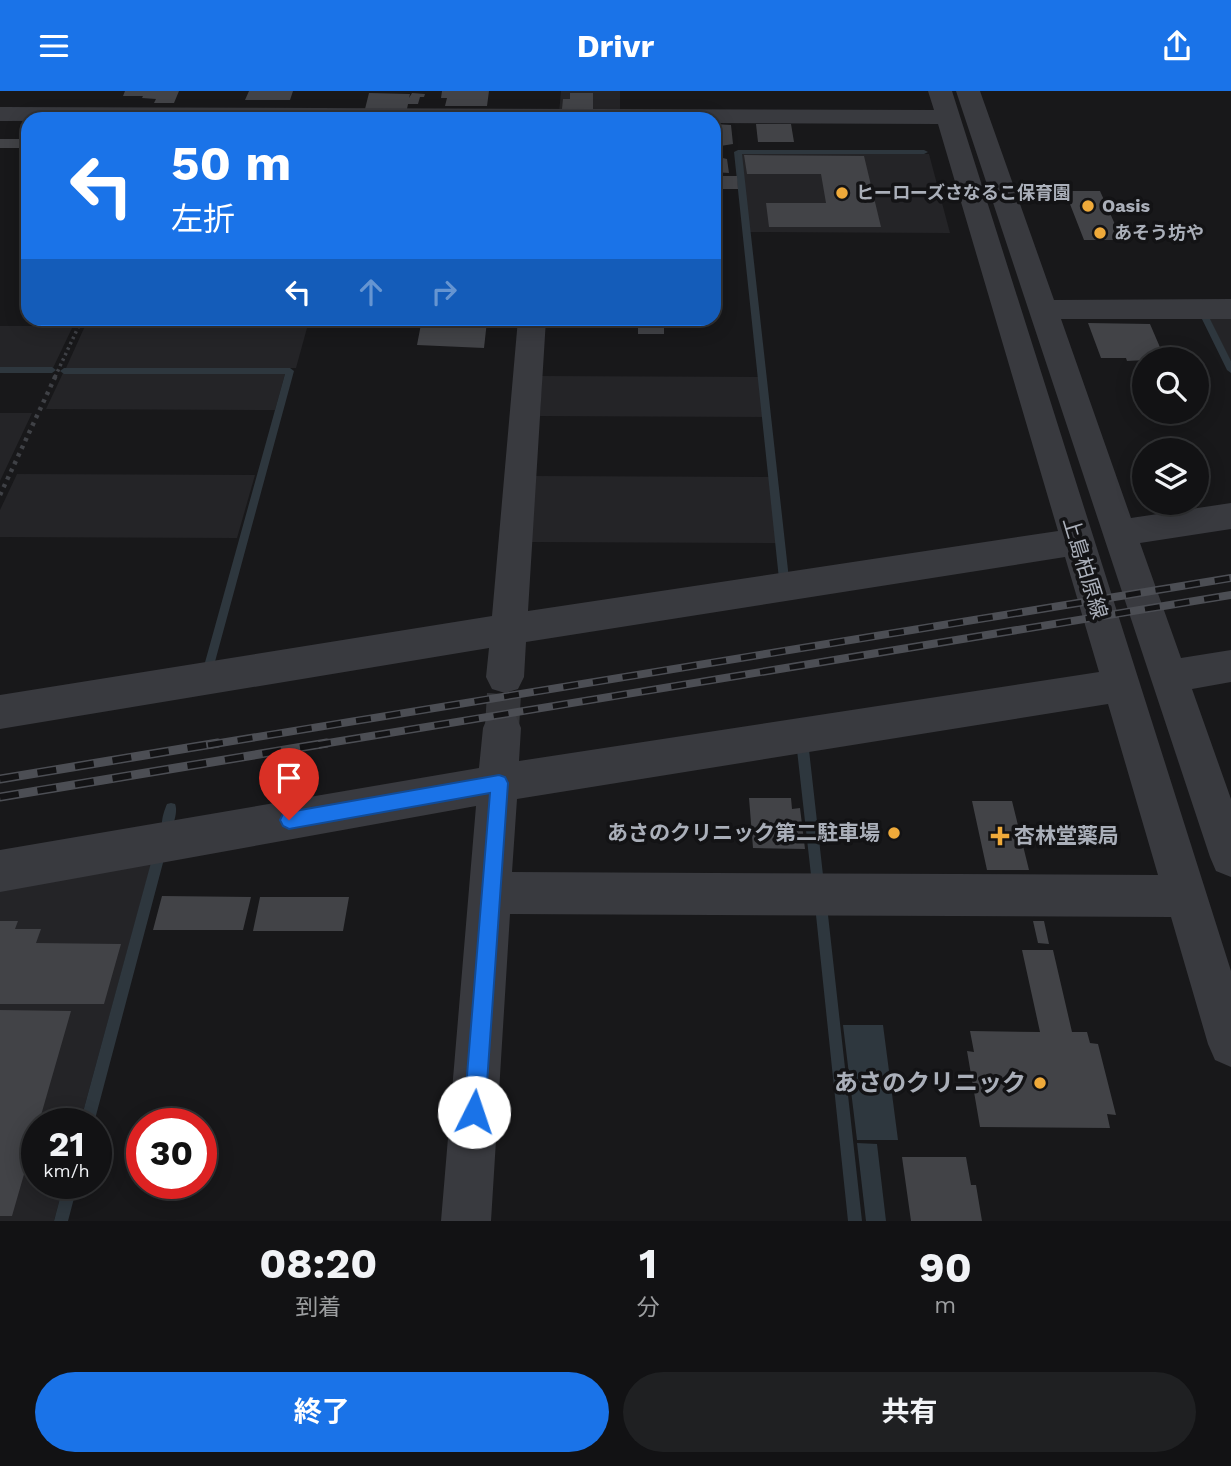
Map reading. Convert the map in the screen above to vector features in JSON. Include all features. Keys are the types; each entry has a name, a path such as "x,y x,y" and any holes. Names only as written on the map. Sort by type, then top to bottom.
{"street":[{"path":"177,112 187,91"},
{"path":"549,112 551,91"},
{"path":"667,112 952,100"},
{"name":"上島柏原線","path":"952,100 1044,310 1231,857"},
{"name":"上島柏原線","path":"952,100 1077,542 1231,1044"},
{"path":"0,114 21,114"},
{"path":"1044,310 1231,309"},
{"path":"505,677 532,326"},
{"path":"1120,533 1231,516"},
{"path":"0,712 508,629 1077,542"},
{"path":"1169,676 1231,666"},
{"path":"0,871 499,783 1121,685"},
{"path":"466,1221 502,728"},
{"path":"491,893 1186,896"}],"path":[{"path":"0,495 79,326"}],"shaded area":[{"path":"561,91 620,91 620,112 559,112"},
{"name":"ヒーローズさなるこ保育園","path":"740,154 929,154 950,233 749,232"},
{"path":"1209,318 1231,318 1231,360 1230,360"},
{"path":"0,326 73,326 53,368 0,367"},
{"path":"85,326 307,328 296,368 66,368"},
{"path":"63,373 285,374 275,410 46,409"},
{"path":"542,376 760,377 765,417 540,416"},
{"path":"0,413 32,413 0,481"},
{"path":"17,474 255,475 237,538 0,537 0,510"},
{"path":"535,476 771,477 778,543 531,542"},
{"path":"152,861 84,1108 21,1108 21,1199 60,1199 54,1221 0,1221 0,888"},
{"path":"843,1025 883,1025 898,1140 857,1140"},
{"path":"857,1143 877,1144 886,1221 866,1221"}],"building":[{"path":"125,91 179,91 174,103 154,103 156,99 123,96"},
{"path":"249,91 293,91 290,100 245,100"},
{"path":"442,91 489,91 487,106 445,106 447,98 441,98"},
{"path":"369,93 410,94 409,98 412,93 425,94 420,97 418,104 408,104 407,109 365,109"},
{"path":"570,93 593,93 593,110 562,109 563,99 570,99"},
{"path":"721,124 731,125 733,144 721,146"},
{"path":"756,124 791,124 794,142 758,142"},
{"path":"0,139 21,139 19,148 0,148"},
{"path":"744,155 864,156 881,227 769,227 766,203 826,203 821,174 747,174"},
{"path":"721,158 727,159 729,173 721,172"},
{"path":"721,176 737,176 738,189 721,189"},
{"path":"1053,191 1100,191 1122,240 1084,240 1068,199 1056,199"},
{"path":"1088,323 1150,324 1160,347 1132,347 1132,361 1127,361 1126,358 1101,358"},
{"path":"421,326 486,326 484,348 417,345"},
{"path":"638,326 664,326 664,334 638,334"},
{"path":"749,798 791,798 792,809 800,808 805,849 753,848"},
{"name":"杏林堂薬局","path":"972,801 1012,801 1029,870 987,870"},
{"path":"162,896 251,897 243,930 153,930"},
{"path":"260,897 349,897 343,931 253,931"},
{"path":"0,921 18,921 15,929 41,929 36,943 121,944 104,1004 0,1004"},
{"path":"1033,921 1044,921 1049,944 1038,943"},
{"name":"あさのクリニック","path":"1022,950 1053,950 1072,1032 1087,1032 1090,1043 1098,1044 1116,1115 1107,1114 1110,1128 980,1127 967,1051 974,1052 970,1031 1040,1032"},
{"path":"0,1010 71,1011 43,1108 21,1108 21,1185 12,1216 0,1216"},
{"path":"902,1157 966,1157 971,1185 976,1185 982,1221 911,1221"}],"waterway":[{"path":"784,579 738,152 924,152"},
{"path":"1204,315 1231,370"},
{"path":"0,370 52,370"},
{"path":"64,371 290,371 209,666"},
{"path":"803,750 817,875"},
{"path":"167,826 171,808"},
{"path":"91,1108 158,859"},
{"path":"822,915 855,1221"},
{"path":"61,1221 67,1199"}],"tunnel":[{"path":"502,728 505,677"}],"railway":[{"path":"208,745 1231,578"},
{"path":"316,745 1231,595"},
{"path":"0,779 218,743"},
{"path":"0,797 327,743"}],"place":[{"name":"ヒーローズさなるこ保育園","path":"842,193"},
{"name":"Oasis","path":"1088,206"},
{"name":"あそう坊や","path":"1100,233"},
{"name":"あさのクリニック第二駐車場","path":"894,833"},
{"name":"杏林堂薬局","path":"1000,836"},
{"name":"あさのクリニック","path":"1040,1083"}],"route":[{"path":"289,820 499,783 474,1112"}]}
